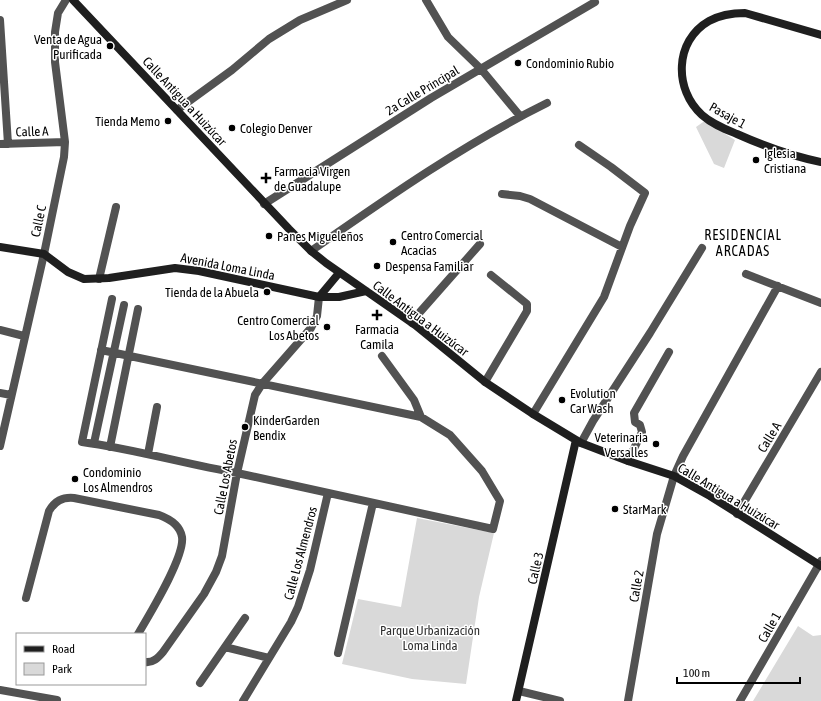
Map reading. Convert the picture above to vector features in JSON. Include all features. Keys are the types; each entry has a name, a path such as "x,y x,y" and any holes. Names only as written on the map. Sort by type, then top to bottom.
{"street":[{"name":"Calle C","path":"0,446 44,254 64,157 65,142 55,62 55,32 58,13 66,0"},
{"name":"Calle Antigua a Huizúcar","path":"73,0 264,204 311,251 339,273 412,323 485,382 533,414 579,441 628,461 674,476 710,496 820,564"},
{"path":"176,110 232,70 269,40 300,20 347,0"},
{"path":"426,0 448,37 481,69 520,116"},
{"name":"2a Calle Principal","path":"264,204 431,98 595,2"},
{"name":"Pasaje 1","path":"821,35 745,13 734,13 708,22 694,34 684,53 682,72 682,83 686,95 696,109 705,118 721,127 782,153 821,162"},
{"path":"0,20 4,144"},
{"path":"311,251 405,186 520,116 548,103"},
{"name":"Calle A","path":"4,144 65,142"},
{"path":"533,414 604,297 622,247 645,193 611,167 578,145"},
{"path":"502,194 530,199 622,247"},
{"path":"99,279 116,207"},
{"path":"412,323 480,244"},
{"path":"0,247 44,254"},
{"path":"579,441 650,333 702,248"},
{"name":"Avenida Loma Linda","path":"44,254 62,268 79,277 99,279 175,268 187,268 319,297 339,297 366,291"},
{"path":"319,297 339,273"},
{"path":"746,274 821,302"},
{"path":"485,382 527,311 527,304 491,275"},
{"name":"Calle 2","path":"628,701 657,534 674,476 682,456 778,286"},
{"name":"Calle Los Abetos","path":"146,662 159,658 204,594 216,572 222,556 237,473 255,395 262,384 311,328 317,316 319,297"},
{"path":"102,350 421,417 450,435 482,471 500,501 493,529 148,454 82,442 112,299"},
{"path":"94,443 124,305"},
{"path":"110,447 138,309"},
{"path":"0,330 24,336"},
{"path":"628,461 642,432 640,425 635,422 634,413 669,352"},
{"path":"382,356 414,400 421,417"},
{"name":"Calle A","path":"737,514 820,376"},
{"path":"0,392 11,395"},
{"path":"148,454 157,407"},
{"name":"Calle 3","path":"516,701 579,441"},
{"name":"Calle Los Almendros","path":"243,701 291,622 305,588 328,493"},
{"path":"26,598 49,511 53,504 59,500 74,498 164,516 174,523 179,529 182,537 182,547 163,590 139,633"},
{"path":"338,653 373,503"},
{"name":"Calle 1","path":"740,701 820,564"},
{"path":"200,683 245,618"},
{"path":"225,647 269,658"},
{"path":"0,690 57,700"},
{"path":"519,691 560,701"}],"green space":[{"path":"706,120 735,140 724,168 714,164 696,127"},
{"name":"Parque Urbanización Loma Linda","path":"417,518 494,533 479,597 466,684 412,679 342,664 358,599 401,607"},
{"path":"798,626 813,636 821,635 821,701 753,701"}],"place":[{"name":"Venta de Agua Purificada","path":"110,46"},
{"name":"Condominio Rubio","path":"518,63"},
{"name":"Tienda Memo","path":"168,121"},
{"name":"Colegio Denver","path":"232,128"},
{"name":"Iglesia Cristiana","path":"756,160"},
{"name":"Farmacia Virgen de Guadalupe","path":"266,178"},
{"name":"Panes Migueleños","path":"269,236"},
{"name":"Centro Comercial Acacias","path":"393,242"},
{"name":"Despensa Familiar","path":"377,266"},
{"name":"Tienda de la Abuela","path":"267,292"},
{"name":"Farmacia Camila","path":"377,315"},
{"name":"Centro Comercial Los Abetos","path":"327,327"},
{"name":"Evolution Car Wash","path":"562,400"},
{"name":"KinderGarden Bendix","path":"245,427"},
{"name":"Veterinaria Versalles","path":"656,444"},
{"name":"Condominio Los Almendros","path":"75,479"},
{"name":"StarMark","path":"615,509"}],"district":[{"name":"RESIDENCIAL ARCADAS","path":"743,244"}]}
